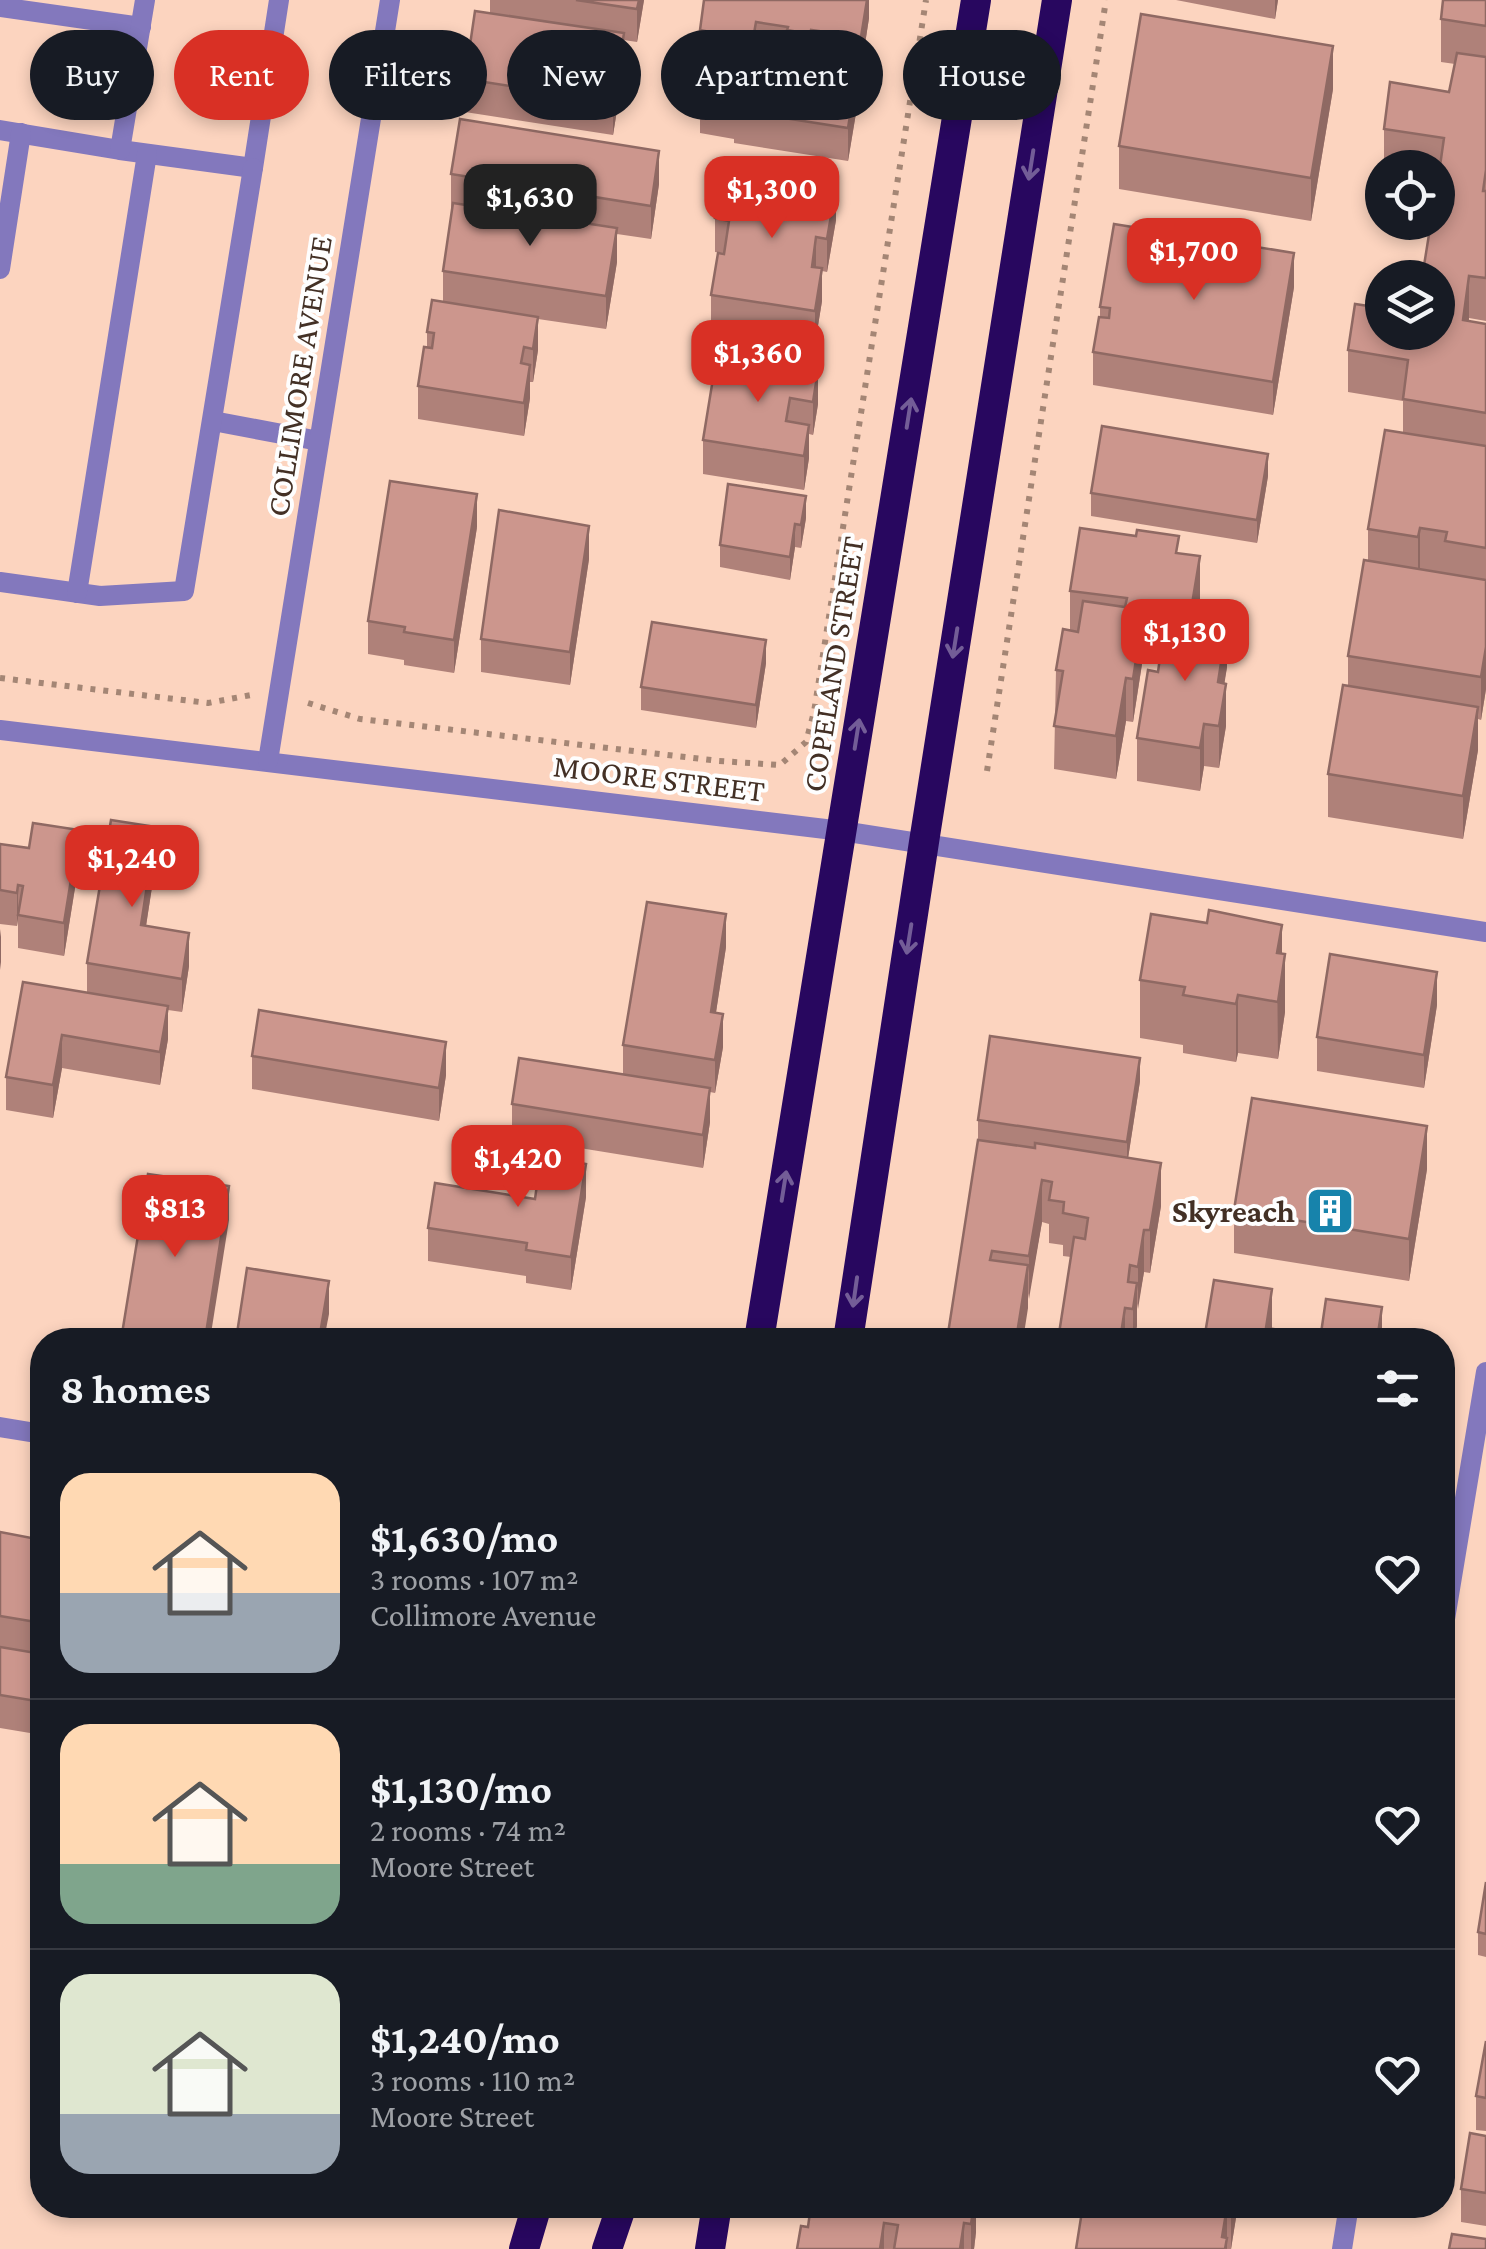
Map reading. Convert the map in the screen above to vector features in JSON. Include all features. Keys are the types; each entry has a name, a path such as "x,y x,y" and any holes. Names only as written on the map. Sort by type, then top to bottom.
{"highway":[{"name":"COPELAND STREET","path":"761,1328 976,0"},
{"path":"850,1328 1057,0"},
{"path":"524,2249 533,2218"},
{"path":"607,2249 618,2218"},
{"path":"710,2249 715,2218"}],"street":[{"path":"120,150 146,0"},
{"path":"0,582 100,596 184,591 280,0"},
{"name":"COLLIMORE AVENUE","path":"268,760 390,0"},
{"path":"0,7 141,27"},
{"path":"0,269 10,131 253,168"},
{"path":"76,593 147,154"},
{"path":"213,421 319,441"},
{"name":"MOORE STREET","path":"0,730 842,830 1486,932"},
{"path":"1455,1558 1486,1372"},
{"path":"0,1426 30,1432"},
{"path":"1342,2249 1347,2218"}],"path":[{"name":"COPELAND STREET","path":"780,766 806,742 814,712 926,0"},
{"path":"987,771 1106,0"},
{"name":"MOORE STREET","path":"0,678 208,703 246,695 317,704 360,719 780,766"}],"building":[{"path":"576,0 639,0 637,9"},
{"path":"704,0 867,0 862,30 787,30 788,27 756,22 755,30 700,30"},
{"path":"1443,0 1486,0 1486,26 1441,19"},
{"path":"475,11 604,30 507,30 507,86 487,82 487,30 472,30"},
{"path":"1141,14 1333,46 1311,178 1119,146"},
{"path":"1457,53 1486,57 1486,278 1469,276 1463,320 1486,324 1486,413 1403,399 1408,360 1348,350 1355,304 1365,305 1365,350 1455,350 1455,260 1425,260 1428,240 1455,240 1455,150 1442,150 1444,138 1384,129 1390,82 1449,92"},
{"path":"460,120 659,151 651,206 451,174"},
{"path":"797,120 849,120 848,128"},
{"path":"722,176 773,184 774,177 836,187 827,239 816,237 812,267 822,268 815,311 711,295 718,253 724,254 729,221 715,218"},
{"path":"453,203 617,228 606,296 443,271"},
{"path":"1114,224 1294,253 1273,382 1093,352 1099,317 1109,318 1110,308 1100,307"},
{"path":"432,300 538,317 533,349 524,347 521,363 530,365 524,403 418,386 424,347 432,348 434,333 427,332"},
{"path":"717,354 818,370 813,402 790,398 786,421 809,425 804,456 703,440"},
{"path":"1102,426 1268,454 1257,520 1091,493"},
{"path":"1385,430 1486,446 1486,548 1445,541 1447,532 1420,528 1418,537 1368,529"},
{"path":"390,481 477,494 454,640 368,621"},
{"path":"728,484 806,496 801,525 795,524 790,557 720,545"},
{"path":"499,510 589,526 570,652 481,639"},
{"path":"1080,528 1136,536 1137,530 1179,536 1176,553 1200,556 1190,616 1144,609 1133,679 1126,678 1116,736 1054,726 1063,671 1056,670 1063,629 1078,632 1083,601 1125,607 1127,598 1070,591"},
{"path":"1364,560 1486,580 1486,647 1481,677 1348,656"},
{"path":"1166,615 1227,625 1218,682 1226,684 1219,726 1204,724 1200,748 1137,738 1148,670 1158,672"},
{"path":"652,622 766,640 756,705 641,687"},
{"path":"1343,685 1478,707 1463,796 1328,774"},
{"path":"111,820 156,827 141,925 189,933 182,979 87,963"},
{"path":"33,823 79,830 64,923 18,915 23,886 18,885 17,893 0,890 0,844 29,848"},
{"path":"647,902 726,914 711,1012 723,1014 715,1060 623,1045"},
{"path":"1209,910 1282,925 1277,953 1285,954 1278,1002 1238,995 1236,1004 1183,995 1185,987 1140,980 1151,914 1207,923"},
{"path":"1330,954 1437,972 1424,1055 1317,1037"},
{"path":"23,982 168,1006 160,1052 62,1035 53,1085 6,1077"},
{"path":"259,1010 446,1042 439,1088 252,1056"},
{"path":"990,1036 1140,1058 1127,1142 978,1120"},
{"path":"519,1058 710,1088 703,1135 512,1104"},
{"name":"Skyreach","path":"1252,1098 1427,1126 1409,1239 1234,1210"},
{"path":"978,1140 1035,1148 1035,1143 1161,1163 1150,1230 1144,1230 1138,1267 1130,1265 1128,1282 1137,1283 1133,1309 1125,1308 1122,1328 1060,1328 1074,1237 1085,1239 1088,1218 1063,1213 1064,1202 1049,1200 1052,1182 1042,1180 1029,1256 992,1251 990,1260 1028,1265 1018,1328 949,1328"},
{"path":"541,1156 586,1164 571,1257 526,1250 527,1243 428,1228 435,1183 535,1199"},
{"path":"148,1174 229,1186 207,1328 123,1328"},
{"path":"247,1268 329,1281 321,1328 238,1328"},
{"path":"1214,1280 1272,1289 1266,1328 1206,1328"},
{"path":"1326,1299 1382,1307 1379,1328 1322,1328"},
{"path":"0,1532 30,1538 30,1621 0,1616"},
{"path":"0,1647 30,1652 30,1700 0,1695"},
{"path":"1486,1882 1486,1934 1478,1932"},
{"path":"1486,2041 1486,2098 1476,2096"},
{"path":"1470,2133 1486,2136 1486,2193 1461,2189"},
{"path":"809,2218 972,2218 971,2224 964,2223 960,2249 894,2249 898,2225 884,2223 880,2249 797,2249 801,2226 808,2227"},
{"path":"1081,2218 1225,2218 1222,2237 1227,2238 1225,2249 1076,2249"},
{"path":"1452,2234 1486,2239 1486,2249 1449,2249"}],"place":[{"name":"Skyreach","path":"1330,1211"}]}
